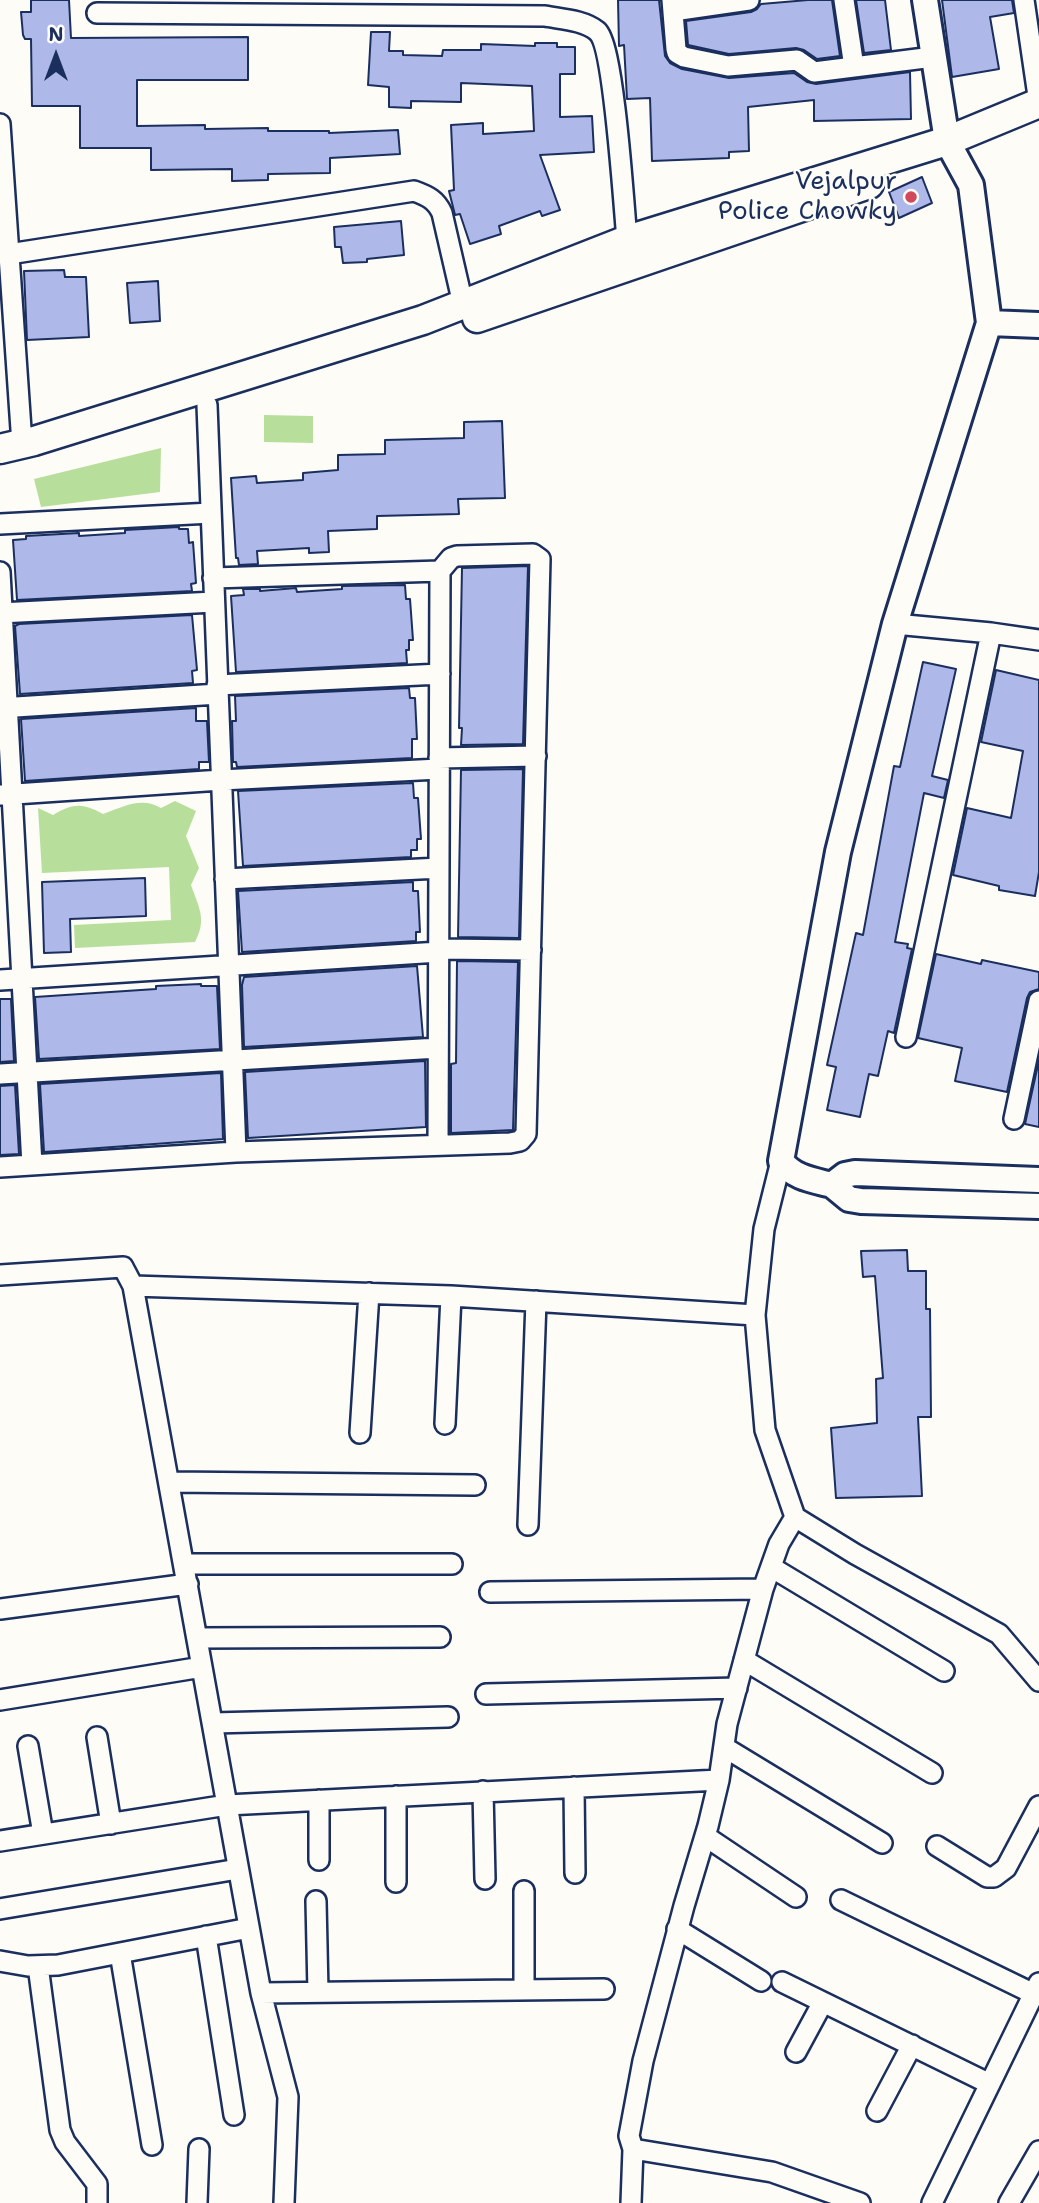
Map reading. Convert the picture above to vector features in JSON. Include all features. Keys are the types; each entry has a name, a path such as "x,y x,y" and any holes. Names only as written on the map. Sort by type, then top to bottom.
{"main road":[{"path":"24,448 207,405 441,330 952,148 1039,103"},
{"path":"0,465 24,448 423,320 627,240 1039,121"}],"street":[{"path":"750,0 673,5 677,53 684,57 728,66 797,60 814,72 933,57"},
{"path":"844,0 854,67"},
{"path":"925,0 933,57 952,148 971,185 989,323 895,624 838,852 781,1161 764,1229 755,1315 765,1430 795,1517 855,1554 999,1634 1039,1681"},
{"path":"1024,0 1039,103"},
{"path":"97,13 543,8 585,24 597,31 605,41 616,116 627,240"},
{"path":"0,124 24,448"},
{"path":"9,254 414,191 437,203 442,214 463,304"},
{"path":"989,323 1039,325"},
{"path":"207,405 236,1152"},
{"path":"0,524 211,513"},
{"path":"0,1167 236,1152 510,1143 524,1139 540,559 533,554 463,555 451,558 440,571 438,1144"},
{"path":"213,578 440,571"},
{"path":"0,572 9,888 22,978 32,1165"},
{"path":"1,613 214,602"},
{"path":"895,624 1039,640"},
{"path":"906,1037 992,633"},
{"path":"4,707 440,674"},
{"path":"7,795 536,756"},
{"path":"225,879 439,868"},
{"path":"0,980 439,950 531,950"},
{"path":"1014,1119 1039,1001"},
{"path":"0,1074 438,1048"},
{"path":"781,1161 792,1173 832,1185 849,1199 1039,1206"},
{"path":"832,1185 845,1175 855,1173 1039,1180"},
{"path":"0,1275 123,1267 133,1286 248,1928 261,1993 288,2097 284,2203"},
{"path":"133,1286 451,1296 755,1315"},
{"path":"360,1433 369,1293"},
{"path":"445,1424 451,1296"},
{"path":"528,1525 536,1301"},
{"path":"169,1482 475,1485"},
{"path":"631,2203 633,2150 629,2136 643,2061 677,1929 705,1836 737,1688 763,1589 779,1544 795,1517"},
{"path":"184,1564 452,1564"},
{"path":"771,1567 944,1671"},
{"path":"0,1609 188,1584"},
{"path":"490,1592 763,1589"},
{"path":"197,1638 440,1637"},
{"path":"744,1660 932,1773"},
{"path":"0,1700 202,1667"},
{"path":"486,1694 737,1688"},
{"path":"213,1723 448,1717"},
{"path":"96,1737 111,1824"},
{"path":"28,1746 43,1835"},
{"path":"724,1747 882,1843"},
{"path":"0,1841 227,1805 719,1780"},
{"path":"574,1787 575,1873"},
{"path":"482,1791 485,1879"},
{"path":"396,1796 396,1882"},
{"path":"319,1800 319,1860"},
{"path":"937,1846 986,1877 994,1877 1006,1868 1039,1806"},
{"path":"705,1836 796,1897"},
{"path":"0,1909 238,1869"},
{"path":"524,1891 524,1989"},
{"path":"841,1900 1036,1988 932,2203"},
{"path":"316,1901 318,1992"},
{"path":"0,1961 38,1966 58,1965 248,1928"},
{"path":"677,1929 761,1981"},
{"path":"206,1936 234,2115"},
{"path":"120,1953 152,2145"},
{"path":"38,1966 60,2130 65,2142 96,2184 97,2203"},
{"path":"782,1982 990,2084"},
{"path":"261,1993 604,1989"},
{"path":"796,2052 824,2002"},
{"path":"877,2111 912,2045"},
{"path":"197,2203 199,2149"},
{"path":"633,2150 772,2172 860,2203"},
{"path":"1009,2203 1039,2151"}],"green space":[{"path":"264,415 313,416 313,443 264,442"},
{"path":"161,448 160,492 41,507 34,479"},
{"path":"175,801 196,811 186,836 199,868 191,885 201,920 195,942 75,948 74,925 171,920 169,867 42,873 38,808 53,815 67,808 83,806 103,814 132,804 147,803 161,808"}],"building":[{"path":"31,0 69,0 71,38 248,37 248,80 137,80 137,126 205,125 205,129 268,128 268,131 329,133 398,130 400,154 330,158 330,173 268,174 268,180 232,181 232,169 151,170 151,148 80,148 80,106 32,106 31,39 25,39 23,35 21,12 31,12"},
{"path":"618,0 659,0 665,56 670,63 682,69 729,78 794,73 807,82 816,84 910,72 911,119 814,121 814,100 748,107 749,151 729,152 729,158 652,161 650,98 627,99 624,45 619,46"},
{"path":"832,0 840,56 817,59 796,48 729,54 688,45 686,21 751,12 761,4"},
{"path":"856,0 885,0 891,50 864,53"},
{"path":"942,0 1012,0 1014,13 990,17 999,69 952,77"},
{"path":"371,32 390,32 389,51 403,51 403,55 442,56 443,50 481,50 481,44 535,46 535,43 557,43 557,47 575,47 575,74 560,74 560,117 592,116 594,152 540,155 560,210 542,216 540,211 499,226 501,234 470,244 460,214 455,215 449,191 454,190 451,125 483,123 483,134 534,131 532,86 461,83 461,102 411,101 411,108 389,107 389,87 368,85"},
{"name":"Vejalpur Police Chowky","path":"922,177 932,203 899,218 889,192"},
{"path":"401,221 404,255 367,259 367,262 343,263 341,247 335,247 334,227"},
{"path":"64,270 65,277 86,277 89,337 27,340 24,271"},
{"path":"158,281 160,321 130,323 127,283"},
{"path":"502,421 505,498 458,499 459,514 377,516 377,529 328,531 329,552 309,553 309,548 257,551 258,564 239,565 236,558 231,478 256,476 257,483 303,480 303,473 338,470 338,455 385,454 385,440 464,438 464,422"},
{"path":"179,527 188,529 189,543 193,542 196,583 191,584 192,591 17,600 13,540 26,539 26,536 79,533 79,536"},
{"path":"528,566 523,744 461,745 462,568"},
{"path":"405,585 406,599 410,599 413,640 409,640 409,650 406,650 407,663 236,672 231,596 244,595 243,589 260,591 296,588 297,592 342,589 342,586"},
{"path":"192,615 197,670 192,671 193,683 20,694 15,626 19,624"},
{"path":"923,662 956,669 932,776 948,780 944,798 924,793 895,942 908,944 907,948 912,949 894,1033 888,1031 878,1076 869,1074 860,1117 827,1110 836,1067 827,1065 856,933 863,935 894,766 900,767"},
{"path":"996,670 1039,680 1039,872 1035,896 999,890 999,886 953,875 967,808 1011,818 1023,751 981,742"},
{"path":"409,688 410,698 415,698 417,739 412,739 412,758 237,767 236,762 233,762 232,721 236,721 235,696"},
{"path":"196,708 196,721 207,721 209,762 199,762 199,769 25,781 21,719"},
{"path":"523,769 519,938 458,937 461,770"},
{"path":"413,783 414,798 418,798 421,839 417,839 417,850 411,850 411,857 243,866 238,791"},
{"path":"145,878 146,916 70,919 71,952 44,953 42,882"},
{"path":"413,882 413,891 418,891 420,932 416,932 416,941 242,952 238,891"},
{"path":"936,954 981,964 982,960 1039,972 1039,989 1030,992 1027,998 1007,1092 955,1081 962,1048 918,1038"},
{"path":"457,961 518,962 513,1130 451,1133 451,1064 456,1063"},
{"path":"417,966 423,1037 244,1047 244,977"},
{"path":"201,984 217,986 220,1049 39,1059 35,997"},
{"path":"0,999 11,999 14,1061 0,1062"},
{"path":"1039,1060 1039,1127 1025,1124"},
{"path":"425,1061 426,1127 248,1138 245,1072"},
{"path":"221,1073 223,1139 44,1152 40,1084"},
{"path":"15,1085 19,1154 0,1155 0,1086"},
{"path":"907,1250 908,1271 926,1271 926,1309 930,1309 931,1417 918,1417 922,1496 836,1498 831,1428 877,1423 876,1379 883,1378 875,1276 863,1277 861,1251"}],"place":[{"name":"Vejalpur Police Chowky","path":"911,197"}]}
